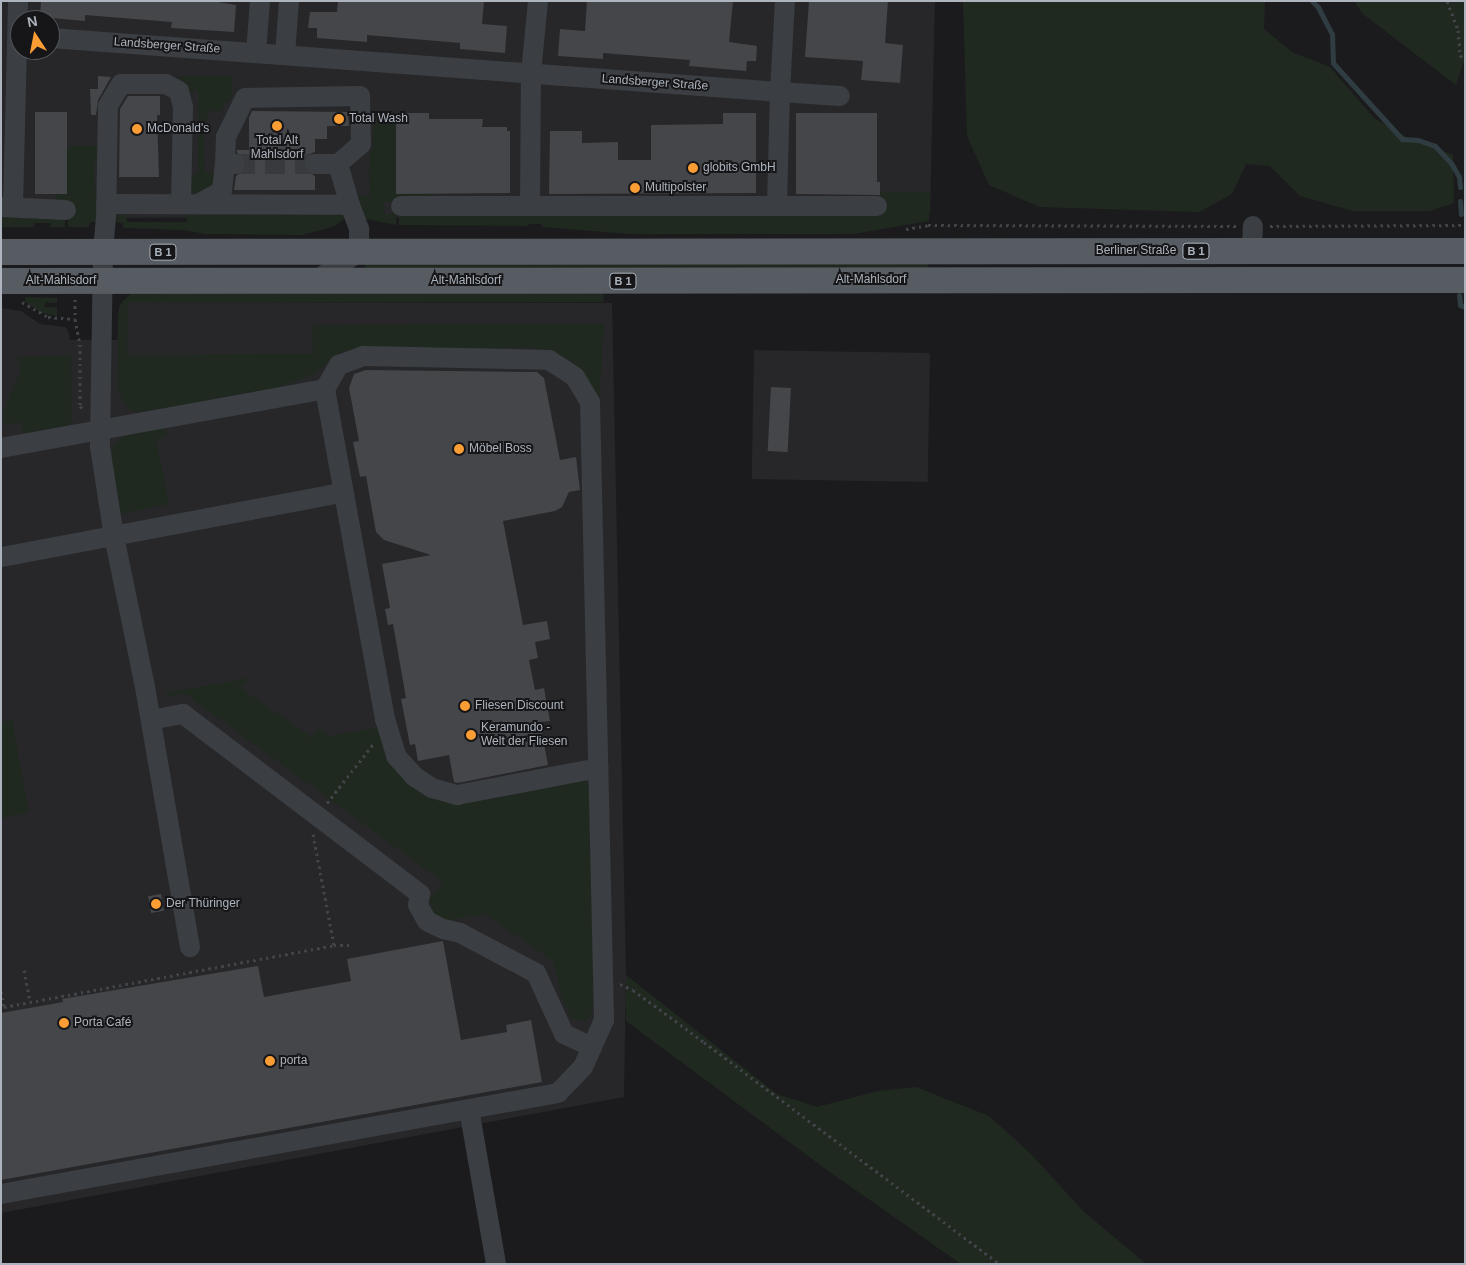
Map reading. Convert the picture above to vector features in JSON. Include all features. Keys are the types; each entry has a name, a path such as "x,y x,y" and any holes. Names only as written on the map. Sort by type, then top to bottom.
{"main road":[{"name":"Berliner Straße","path":"359,252 1465,251"},
{"name":"B 1","path":"1,252 359,252"},
{"name":"Alt-Mahlsdorf","path":"9,291 102,281 1465,280"}],"lane":[{"path":"256,53 260,1"},
{"path":"285,55 289,1"},
{"path":"530,205 531,74 538,1"},
{"path":"777,205 785,1"},
{"name":"Landsberger Straße","path":"60,39 840,96"},
{"path":"11,60 7,207 66,210"},
{"path":"190,204 183,107 179,91 166,84 121,84 108,106 106,204 102,252 102,430 100,448 114,536 151,720 190,948"},
{"path":"190,204 222,191 230,164 226,137 245,98 360,96 361,144 338,164 316,164"},
{"path":"315,281 359,252 359,229 338,164"},
{"path":"106,204 350,205"},
{"path":"401,206 877,206"},
{"path":"1252,251 1253,226"},
{"path":"1,1194 558,1093 583,1067 604,1020 590,402 575,377 549,360 364,356 338,365 325,389 342,493 385,719 396,756 415,777 432,788 457,795 598,768"},
{"path":"1,448 325,389"},
{"path":"2,557 342,493"},
{"path":"151,720 183,714 420,894 418,905 427,921 443,929 460,934 536,973 564,1034 592,1047"},
{"path":"469,1109 496,1264"}],"path":[{"path":"1448,1 1458,30 1460,54 1465,60"},
{"path":"899,230 928,226 1465,225"},
{"path":"9,291 48,318 75,319"},
{"path":"75,304 75,319 80,344 82,407"},
{"path":"1,991 4,1007 334,945 353,945"},
{"path":"24,970 30,1002"},
{"path":"603,981 617,983 633,990 1000,1264"}],"shaded area":[{"path":"1,1 935,1 930,213 849,223 539,217 1,218"},
{"path":"963,1 1265,1 1264,29 1292,52 1330,67 1374,118 1407,137 1453,155 1454,203 1430,211 1353,211 1300,196 1270,166 1246,164 1232,194 1199,212 1040,207 989,185 967,136"},
{"path":"1354,1 1465,1 1465,57 1456,85 1363,14"},
{"path":"174,76 232,76 232,97 223,105 223,111 208,111 207,122 204,123 205,173 218,173 218,177 209,191 201,193 192,192 189,189 187,179 198,173 198,89 188,93 184,82"},
{"path":"373,113 396,113 396,193 435,194 435,201 392,205 391,202 384,202 385,214 392,214 392,210 396,210 396,225 366,219 358,200 358,196 370,196 369,173 370,150 373,150"},
{"path":"67,146 97,146 97,157 93,164 98,222 91,222 88,227 68,227 68,203 56,203 56,194 67,194"},
{"path":"880,192 930,192 929,221 853,234 630,234 542,227 542,224 528,224 528,226 399,225 399,214 881,215"},
{"path":"187,210 343,214 344,219 335,226 303,235 205,234 183,230 123,228 123,223 116,222 117,215 126,213 127,222 187,222"},
{"path":"1,216 65,216 65,227 50,227 50,223 34,223 34,227 1,227"},
{"path":"928,259 928,272 365,268 365,263"},
{"path":"603,289 604,302 128,302 127,355 313,354 312,325 604,324 599,405 592,386 583,372 570,360 550,351 531,348 357,348 343,352 311,375 276,388 143,412 132,411 125,405 117,388 118,315 122,302 133,292"},
{"path":"25,297 57,298 57,303 45,302 45,307 57,307 57,316 42,313 25,302"},
{"path":"122,302 612,303 626,975 624,1097 1,1213 1,308 21,311 40,324 65,327 68,330 70,340 118,340 119,308"},
{"path":"754,350 930,353 928,482 752,479"},
{"path":"71,356 72,422 66,426 24,434 21,422 4,426 2,415 21,370 17,357"},
{"path":"164,427 168,436 156,439 169,504 120,514 111,455 114,446 121,438 132,432"},
{"path":"249,678 241,688 311,737 317,728 330,736 380,727 420,787 577,779 585,781 589,786 595,1002 590,1017 585,1021 571,1018 561,996 554,962 485,914 445,921 435,917 429,899 443,882 185,694 166,696 165,693"},
{"path":"14,720 13,726 29,813 1,818 1,722"},
{"path":"626,975 777,1094 817,1107 878,1091 916,1087 989,1116 1031,1154 1083,1211 1146,1264 961,1264 827,1170 626,1021"}],"building":[{"path":"41,1 212,1 236,5 234,32 171,28 172,22 85,15 85,21 60,19 60,10 40,10"},
{"path":"338,1 484,1 482,24 507,26 505,53 460,49 460,43 367,35 367,42 317,38 317,28 308,28 310,12 337,12"},
{"path":"587,1 733,1 729,42 757,46 756,61 747,61 746,71 689,66 690,60 603,53 603,59 558,56 560,29 585,31"},
{"path":"809,1 888,1 885,43 903,45 900,83 861,80 863,61 805,57"},
{"path":"98,76 111,77 98,100 96,115 91,115 90,89 98,89"},
{"name":"McDonald's","path":"128,96 160,96 160,115 157,115 159,177 119,177 120,109"},
{"path":"252,111 348,112 349,126 327,126 327,139 315,139 315,152 309,154 305,159 305,170 315,176 315,190 234,190 236,176 245,170 247,164 245,158 237,153 237,150 249,150 249,118"},
{"path":"35,112 67,112 67,194 35,194"},
{"path":"396,113 429,113 429,119 483,119 482,127 507,127 507,131 510,131 510,193 396,194"},
{"path":"723,113 756,113 756,193 549,194 550,131 582,131 582,143 618,142 618,160 651,160 651,125 723,124"},
{"path":"796,113 877,113 877,182 880,182 880,195 796,194"},
{"path":"366,370 537,372 544,378 560,460 576,457 580,490 569,492 562,507 555,511 503,521 523,625 547,621 550,639 535,642 538,658 529,660 535,690 544,688 550,721 540,722 548,765 458,783 454,782 449,755 418,761 415,744 410,745 401,699 406,698 393,624 388,625 385,609 390,608 382,564 431,555 384,540 376,532 366,476 360,477 353,442 359,441 349,388 354,374"},
{"path":"771,387 791,388 788,452 768,451"},
{"name":"Der Thüringer","path":"161,894 164,911 151,913 148,896"},
{"name":"porta","path":"443,941 461,1040 507,1032 506,1025 531,1020 542,1082 1,1180 1,1013 63,1002 62,999 258,966 264,997 351,981 347,959"}],"waterway":[{"path":"1312,1 1318,7 1332,34 1333,63 1402,139 1418,140 1435,146 1451,163 1459,177 1460,187"},
{"path":"1460,201 1461,214"},
{"path":"1459,295 1460,305 1465,307"}],"tunnel":[{"path":"235,164 315,164"}],"place":[{"name":"Total Wash","path":"339,119"},
{"name":"Total Alt Mahlsdorf","path":"277,126"},
{"name":"McDonald's","path":"137,129"},
{"name":"globits GmbH","path":"693,168"},
{"name":"Multipolster","path":"635,188"},
{"name":"Möbel Boss","path":"459,449"},
{"name":"Fliesen Discount","path":"465,706"},
{"name":"Keramundo - Welt der Fliesen","path":"471,735"},
{"name":"Der Thüringer","path":"156,904"},
{"name":"Porta Café","path":"64,1023"},
{"name":"porta","path":"270,1061"}]}
